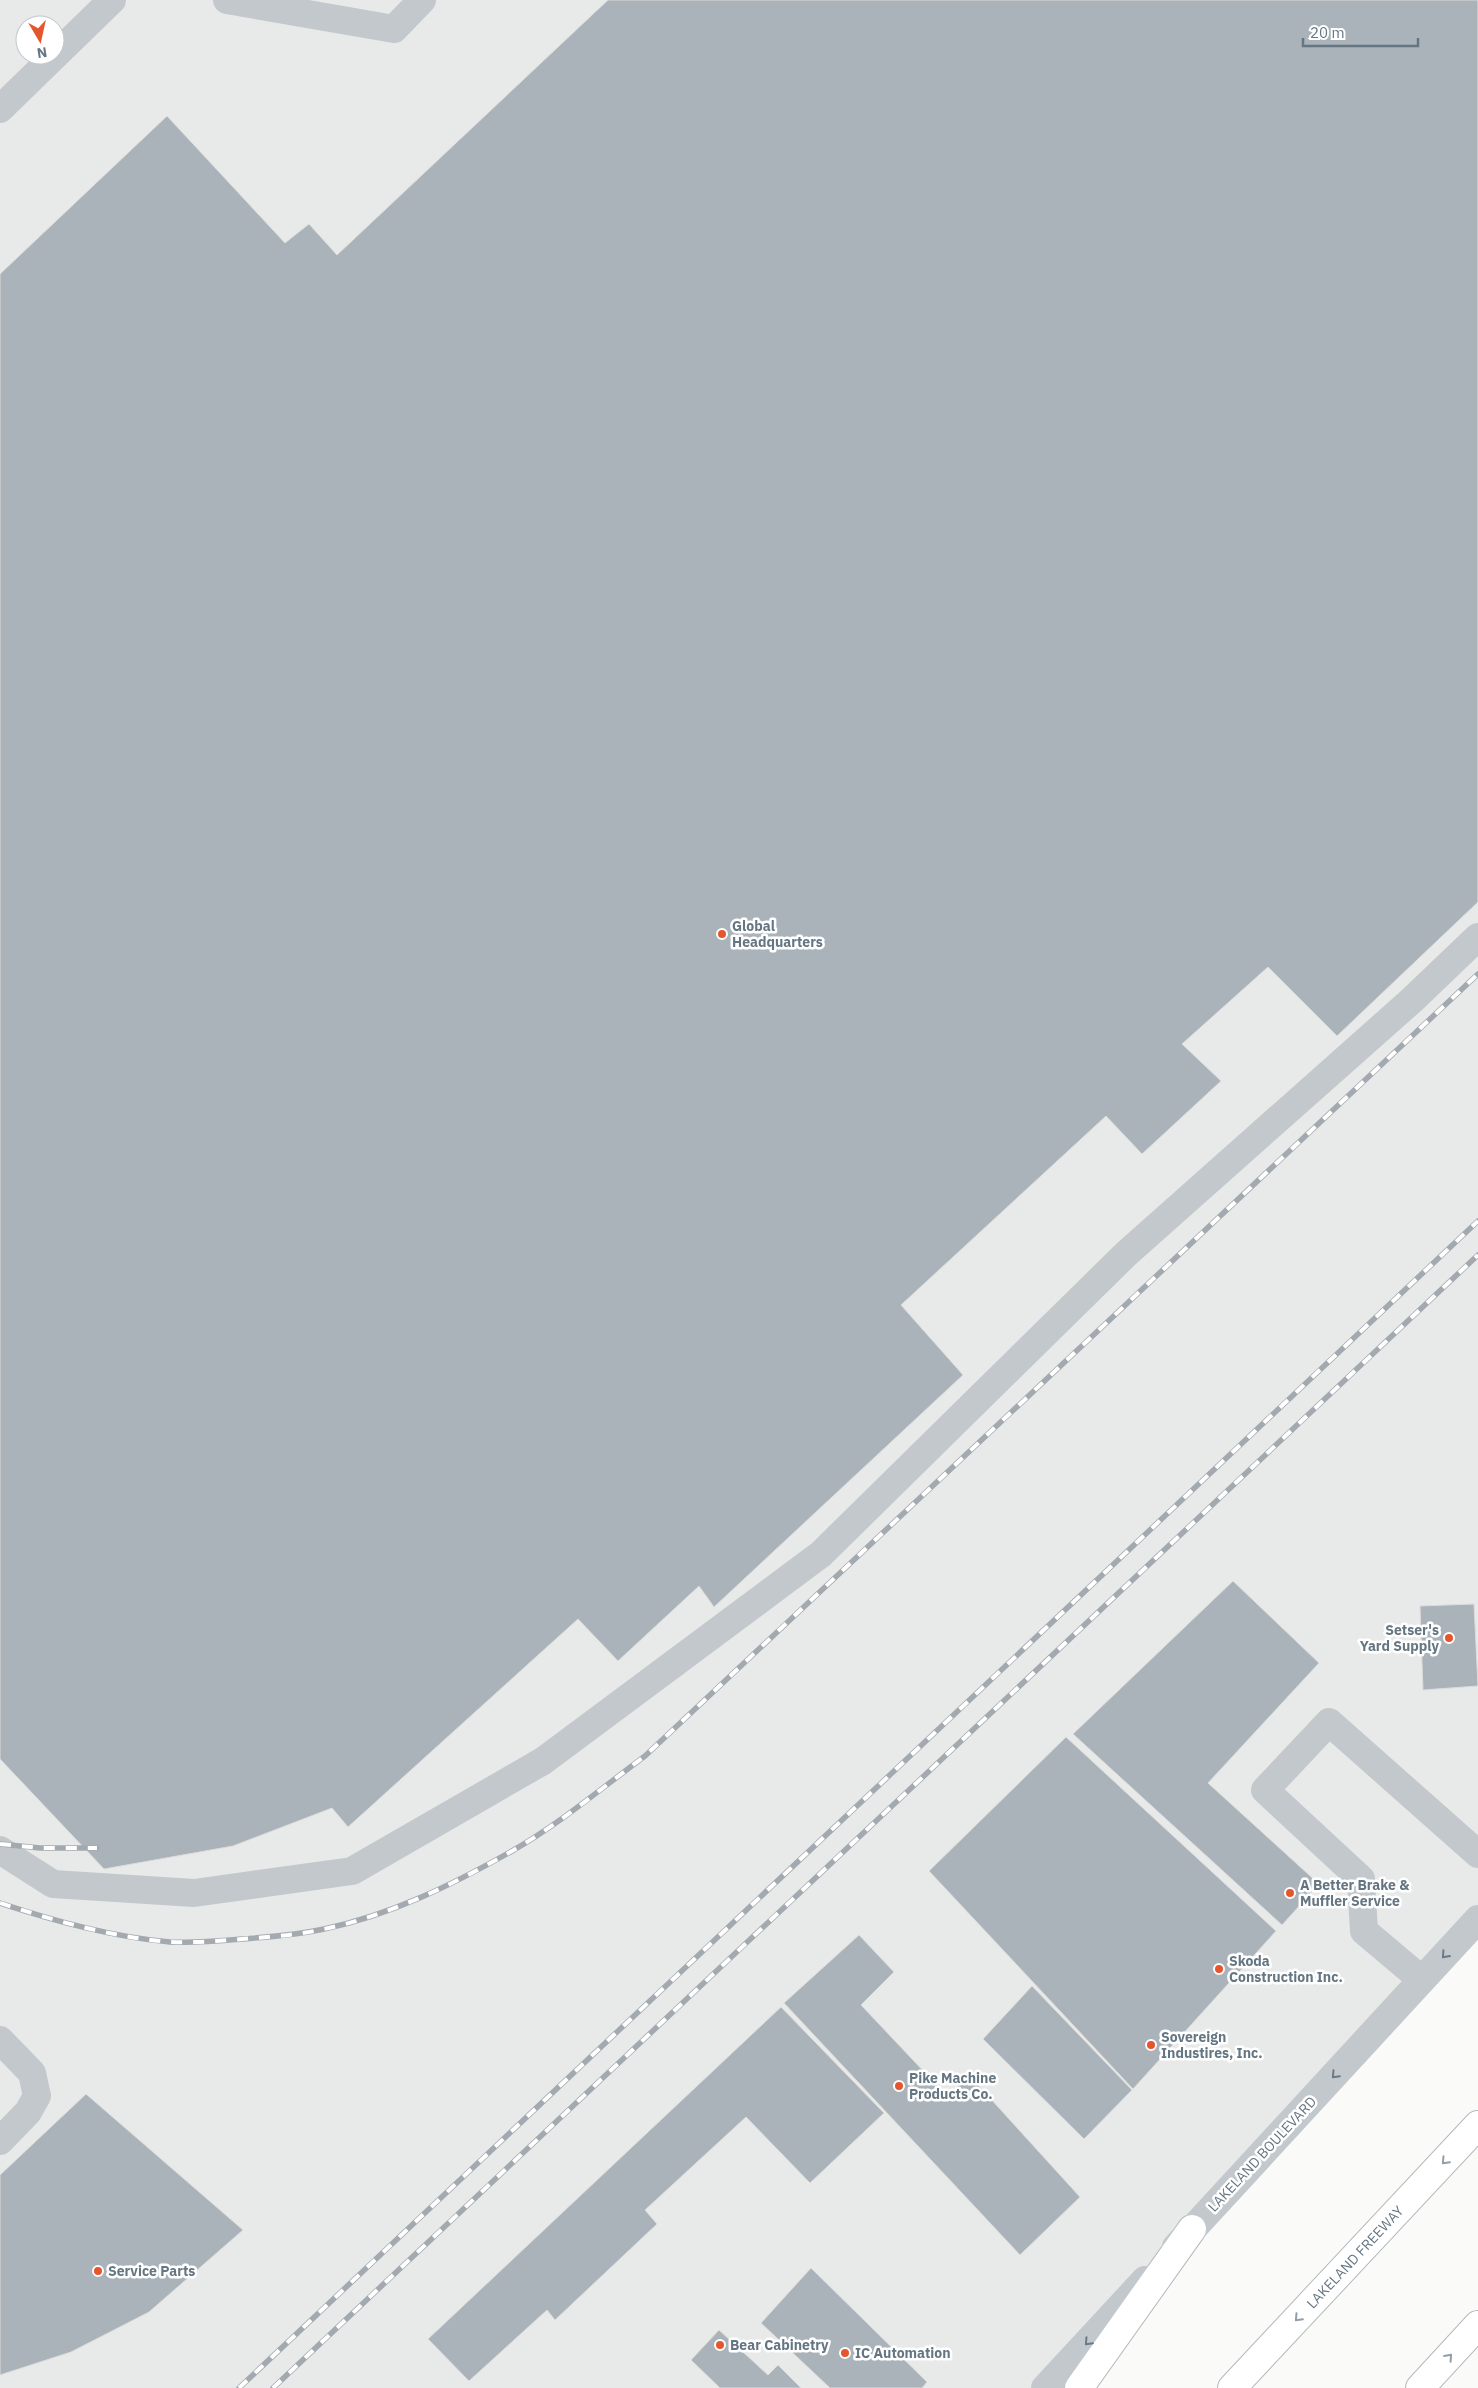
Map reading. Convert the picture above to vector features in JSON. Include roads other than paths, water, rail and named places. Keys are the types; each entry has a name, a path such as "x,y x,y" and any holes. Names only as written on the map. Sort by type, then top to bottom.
{"highway":[{"name":"LAKELAND FREEWAY","path":"1232,2388 1478,2125"},
{"path":"1079,2388 1192,2229"},
{"path":"1420,2388 1478,2325"}],"street":[{"path":"0,109 112,0"},
{"path":"227,0 394,29 422,0"},
{"path":"0,1850 53,1884 194,1893 352,1871 544,1761 821,1554 1126,1254 1412,1000 1478,937"},
{"path":"1422,1980 1364,1931 1360,1879 1265,1790 1329,1722 1478,1854"},
{"name":"LAKELAND BOULEVARD","path":"1045,2388 1478,1919"},
{"path":"0,2040 32,2072 37,2096 28,2112 0,2141"}],"railway":[{"path":"0,1903 84,1927 148,1940 197,1942 283,1936 349,1923 398,1907 468,1875 512,1851 563,1818 645,1756 1478,974"},
{"path":"239,2388 1478,1221"},
{"path":"273,2388 1478,1255"},
{"path":"0,1844 40,1848 97,1848"}],"place":[{"name":"Global Headquarters","path":"722,934"},
{"name":"Setser's Yard Supply","path":"1449,1638"},
{"name":"A Better Brake & Muffler Service","path":"1290,1893"},
{"name":"Skoda Construction Inc.","path":"1219,1969"},
{"name":"Sovereign Industires, Inc.","path":"1151,2045"},
{"name":"Pike Machine Products Co.","path":"899,2086"},
{"name":"Service Parts","path":"98,2271"},
{"name":"Bear Cabinetry","path":"720,2345"},
{"name":"IC Automation","path":"845,2353"}]}
